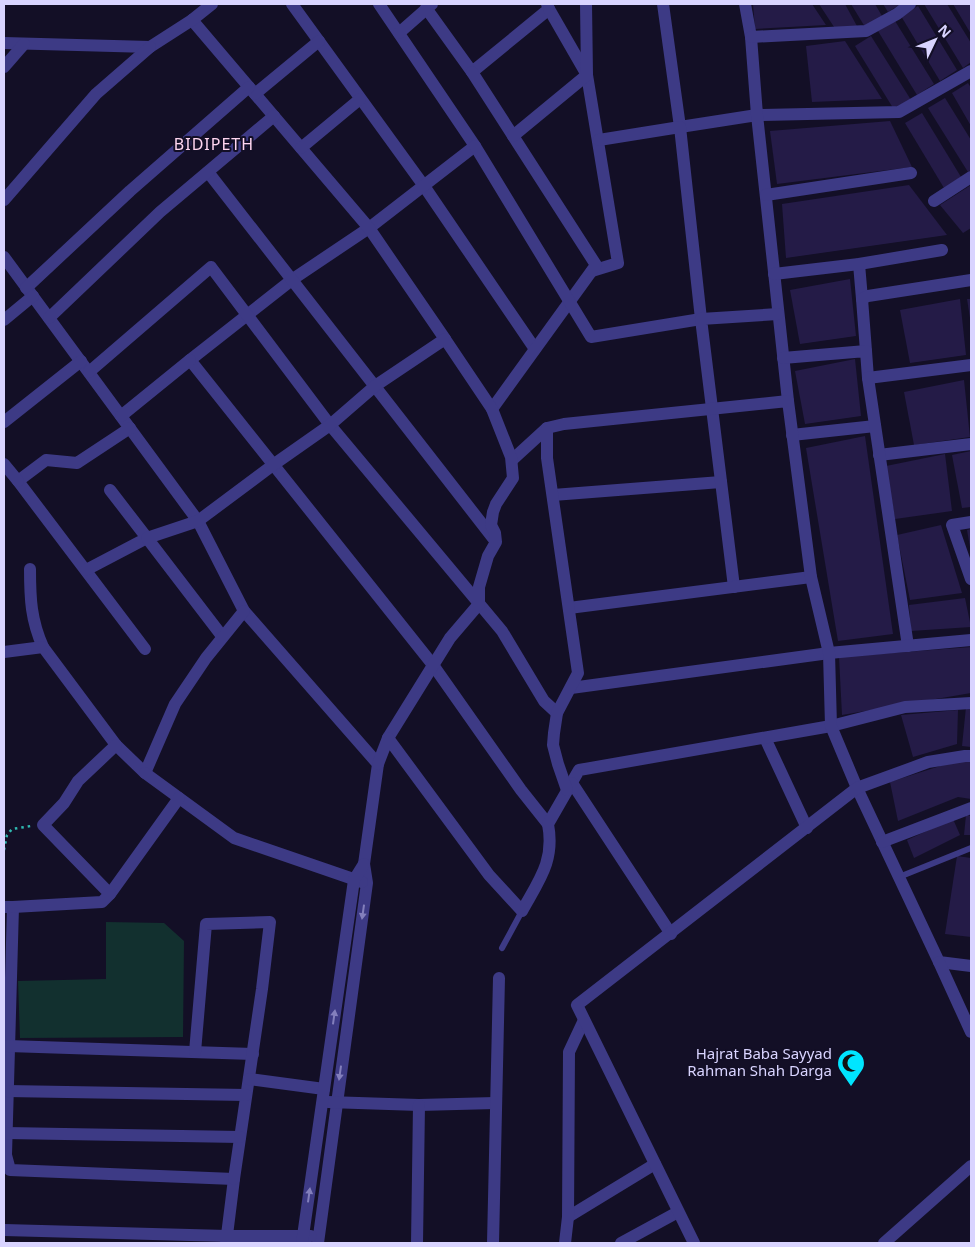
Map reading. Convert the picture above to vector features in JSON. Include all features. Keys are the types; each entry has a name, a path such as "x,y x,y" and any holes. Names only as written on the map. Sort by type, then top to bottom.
{"street":[{"path":"4,200 96,94 150,47 192,20 212,4"},
{"path":"292,4 424,186 535,349"},
{"path":"379,4 475,146 591,337 701,319 778,314"},
{"path":"586,4 587,75 618,264 592,271"},
{"path":"663,4 680,127 701,319 734,587"},
{"path":"745,4 751,37 778,314 792,435 811,577 829,653 831,726 857,788 971,1032"},
{"path":"751,37 866,31 897,14 910,4"},
{"path":"399,34 429,6 596,265 492,409"},
{"path":"472,72 548,6 587,75"},
{"path":"192,20 369,228 492,409 512,460 513,478 493,512 491,525 495,533 496,542 488,556 479,587 479,604 450,638 388,738 378,764 364,864 323,1095 303,1239"},
{"path":"4,320 130,190 252,90 318,41"},
{"path":"4,43 150,47"},
{"path":"4,66 24,44"},
{"path":"599,140 758,116 899,112 971,71"},
{"path":"513,136 587,75"},
{"path":"301,148 360,99"},
{"path":"49,318 160,212 274,116"},
{"path":"122,416 247,314 293,279 369,228 475,146"},
{"path":"208,172 496,542"},
{"path":"766,195 911,173"},
{"path":"934,201 971,177"},
{"path":"774,274 859,264 942,250"},
{"path":"4,257 198,521 244,611 378,764"},
{"path":"859,264 868,378 908,646"},
{"path":"89,372 211,267 330,425 502,631 544,701 557,713"},
{"path":"862,299 868,296 971,280"},
{"path":"86,570 147,538 198,521 330,425 375,386 445,339"},
{"path":"783,358 866,351"},
{"path":"190,360 433,665 548,824 551,838 547,866 522,911 489,875 388,738"},
{"path":"4,422 81,361"},
{"path":"868,378 971,365"},
{"path":"512,460 547,428 564,424 788,401"},
{"path":"792,435 875,426"},
{"path":"18,481 46,460 77,463 130,428"},
{"path":"547,428 548,458 578,673 557,713 554,745 558,764 569,787 671,934"},
{"path":"880,455 971,444"},
{"path":"4,464 146,649"},
{"path":"553,495 721,482"},
{"path":"110,490 222,636"},
{"path":"971,522 952,525 971,579"},
{"path":"30,569 30,600 35,630 43,648 116,745 145,774 234,838 360,881"},
{"path":"569,608 811,577"},
{"path":"145,774 175,704 222,636 244,611"},
{"path":"571,688 829,653 971,640"},
{"path":"4,652 43,648"},
{"path":"548,824 579,770 831,726 905,707 971,703"},
{"path":"764,738 806,828"},
{"path":"110,894 43,825 64,803 78,781 116,745"},
{"path":"694,1243 577,1005 857,788 928,762 971,756"},
{"path":"179,798 110,894 102,902 8,907 6,1155 10,1170 234,1179"},
{"path":"882,842 971,808"},
{"path":"4,1230 226,1240 318,1240 336,1103 360,881"},
{"path":"194,1052 206,924 270,922 226,1240"},
{"path":"939,962 971,966"},
{"path":"493,1243 499,978"},
{"path":"565,1243 568,1217 569,1052 584,1020"},
{"path":"8,1046 252,1054"},
{"path":"249,1079 323,1095 336,1103 419,1105 495,1103"},
{"path":"7,1091 246,1095"},
{"path":"417,1243 419,1105"},
{"path":"6,1133 240,1137"},
{"path":"568,1217 655,1164"},
{"path":"884,1243 971,1166"},
{"path":"622,1243 678,1212"}],"lane":[{"path":"899,877 971,848"},
{"path":"502,948 522,911"}],"path":[{"path":"4,850 7,835 12,829 43,825"}],"green space":[{"path":"106,922 164,923 184,941 183,1037 20,1038 18,981 106,979"}],"building":[{"path":"753,4 812,4 826,25 755,29"},
{"path":"819,4 845,4 858,28 836,30"},
{"path":"851,4 875,4 882,16 865,27"},
{"path":"883,4 901,4 888,12"},
{"path":"924,4 947,4 971,43 971,62 963,68"},
{"path":"953,4 971,4 971,34"},
{"path":"918,6 957,70 940,81 901,16"},
{"path":"895,21 934,84 917,95 878,31"},
{"path":"871,36 911,100 893,108 855,46"},
{"path":"845,41 882,99 812,102 806,46"},
{"path":"968,83 971,88 971,126 952,93"},
{"path":"945,98 971,140 971,170 968,172 928,108"},
{"path":"922,113 961,177 944,188 905,123"},
{"path":"890,121 912,167 777,184 770,131"},
{"path":"909,185 947,235 786,258 782,204"},
{"path":"971,185 971,228 963,233 940,205"},
{"path":"850,279 856,336 800,344 790,290"},
{"path":"960,299 966,355 910,363 900,310"},
{"path":"967,299 971,299 971,318 970,318"},
{"path":"855,359 861,416 805,424 795,371"},
{"path":"964,380 970,437 914,445 904,392"},
{"path":"865,436 893,634 838,641 806,448"},
{"path":"971,451 971,507 962,508 952,455"},
{"path":"945,454 952,511 895,519 886,466"},
{"path":"941,525 962,593 910,600 897,535"},
{"path":"971,529 971,547 970,547 967,530"},
{"path":"965,598 971,627 911,631 909,605"},
{"path":"971,647 971,693 842,715 839,657"},
{"path":"966,707 971,708 971,747 962,746"},
{"path":"958,710 957,744 913,757 901,715"},
{"path":"962,759 971,760 971,799 958,797 898,821 890,782"},
{"path":"966,815 971,816 971,835 964,835"},
{"path":"953,819 960,835 914,858 907,840"},
{"path":"957,856 971,858 971,937 945,934"}],"place":[{"name":"Hajrat Baba Sayyad Rahman Shah Darga","path":"851,1087"}],"district":[{"name":"BIDIPETH","path":"214,144"}]}
